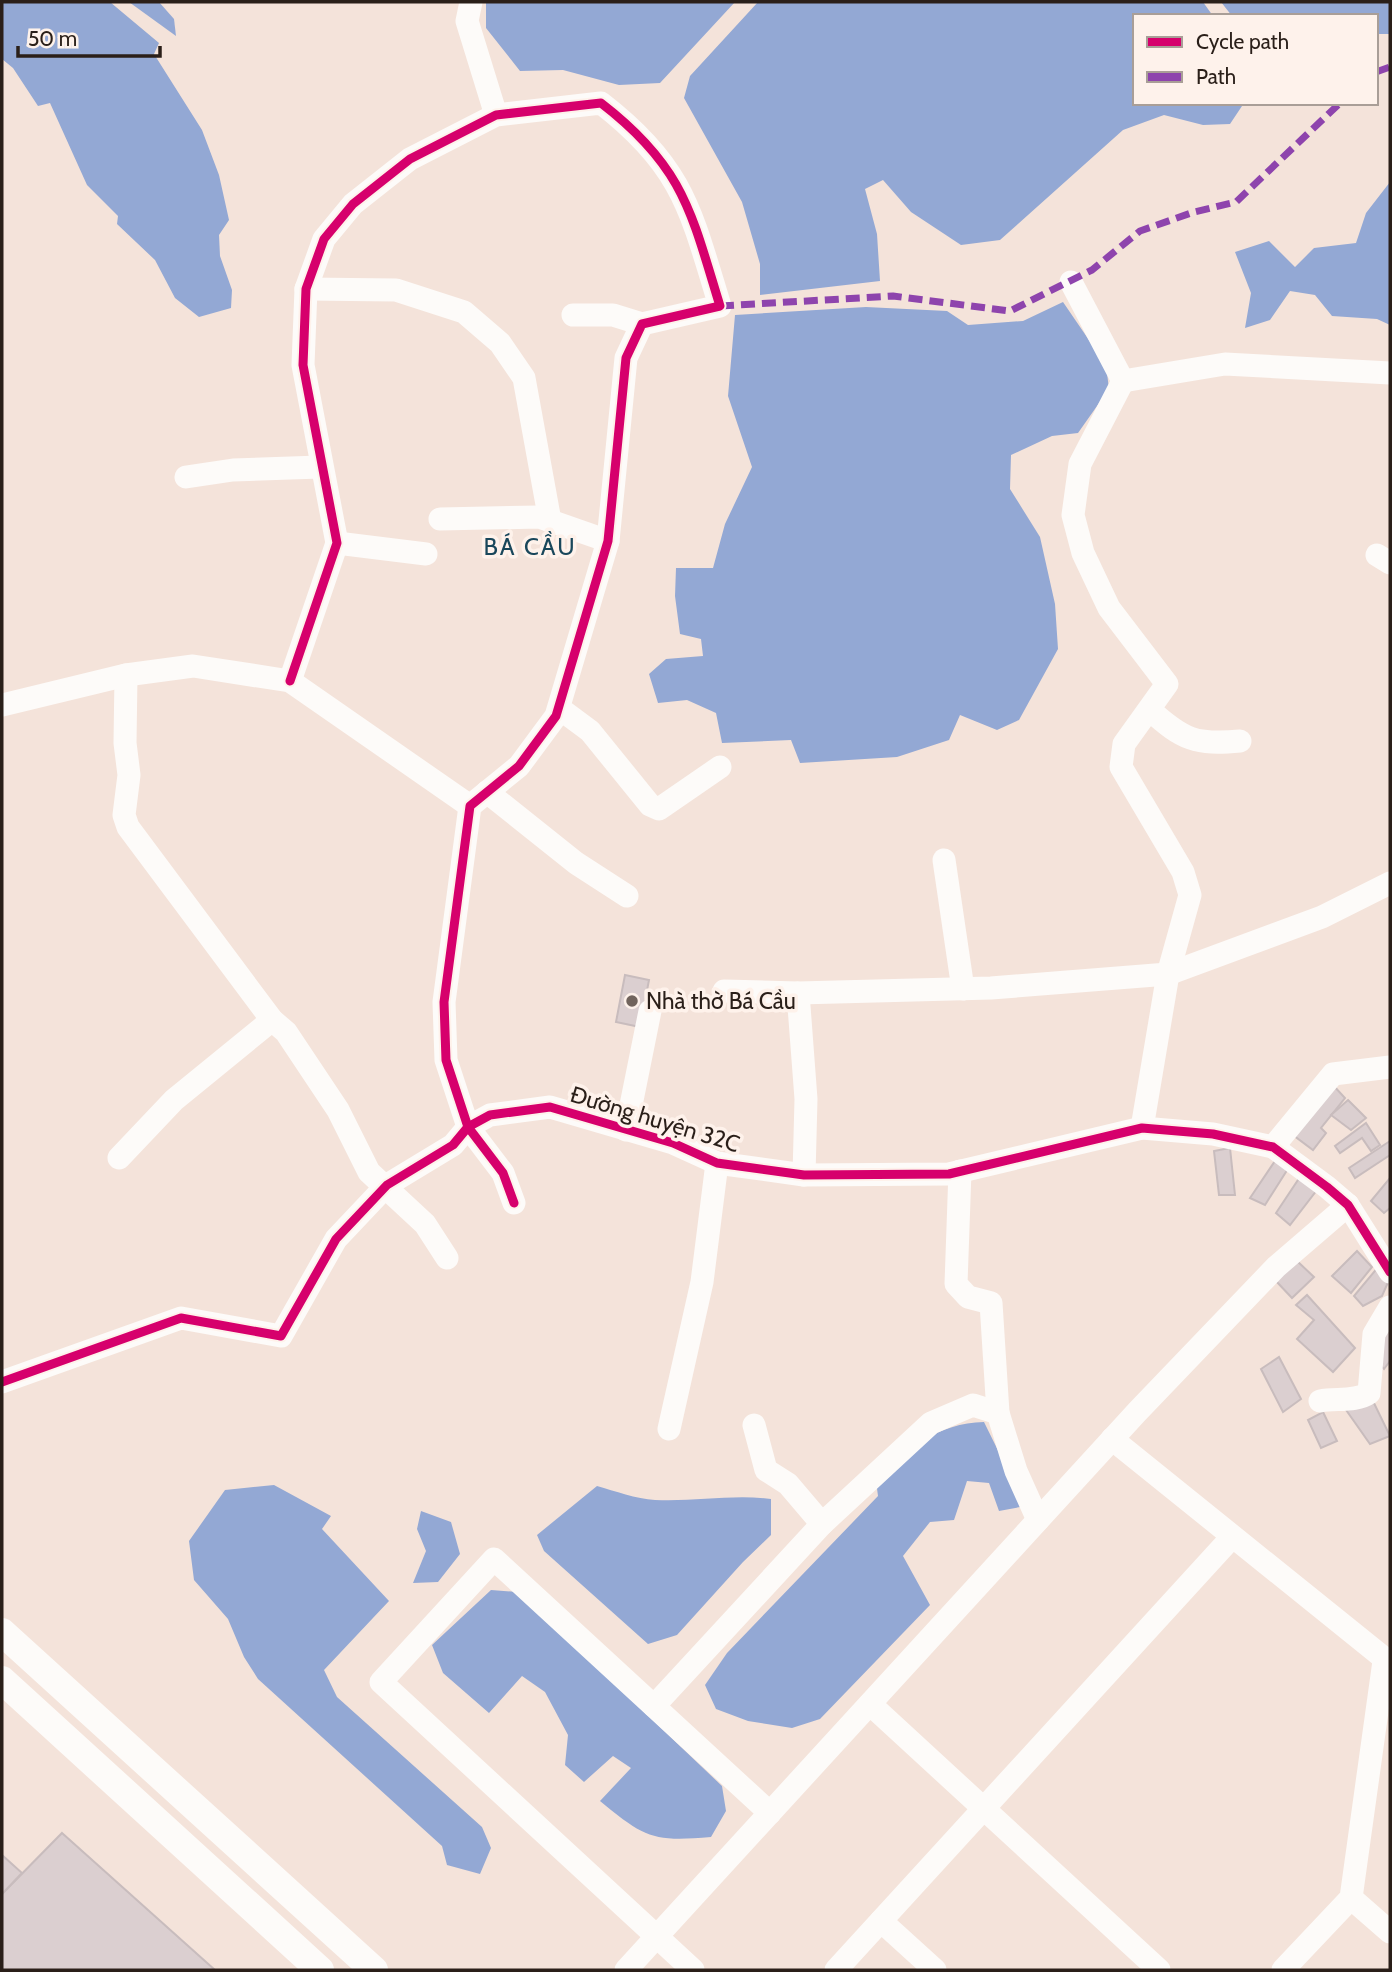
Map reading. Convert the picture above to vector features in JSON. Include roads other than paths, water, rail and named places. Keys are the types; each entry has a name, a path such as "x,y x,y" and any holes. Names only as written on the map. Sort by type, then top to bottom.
{"main road":[{"path":"4,1638 374,1970"},
{"path":"2,1680 320,1970"}],"street":[{"path":"471,2 467,21 496,115"},
{"path":"289,681 337,543 320,467 303,365 306,289 324,239 353,204 410,159 496,115 601,103 634,129 665,163 689,204 720,306 642,324 613,314 573,315"},
{"path":"1071,282 1123,381"},
{"path":"306,289 396,290 464,312 500,343 524,378 550,521"},
{"path":"514,1203 503,1173 468,1127 446,1060 444,1002 479,799 519,766 556,716 608,541 626,358 642,324"},
{"path":"1123,381 1225,364 1390,373"},
{"path":"1123,381 1080,464 1073,515 1083,553 1109,608 1167,684 1124,744 1121,767 1183,872 1190,895 1168,974 1142,1128"},
{"path":"186,477 233,470 320,467"},
{"path":"440,519 540,517 608,541"},
{"path":"337,543 426,554"},
{"path":"2,705 126,675 193,666 289,681 479,799 627,897"},
{"path":"126,675 125,743 129,775 124,815 128,827 272,1020 286,1032 338,1110 369,1172 387,1185 425,1224 447,1258"},
{"path":"559,708 590,731 650,805 659,809 720,767"},
{"path":"1150,710 1178,735 1207,744 1240,741"},
{"path":"944,860 963,989"},
{"path":"724,990 798,993 963,989 1168,974 1322,917 1390,883"},
{"path":"798,993 806,1099 804,1175"},
{"path":"626,1130 650,1011"},
{"path":"119,1158 174,1100 272,1020"},
{"path":"1273,1147 1333,1074 1390,1067"},
{"name":"Đường huyện 32C","path":"2,1382 181,1318 281,1336 337,1239 387,1185 453,1145 468,1127 490,1115 550,1107 673,1143 717,1163 804,1175 960,1171 1142,1128 1213,1134 1273,1147 1348,1205 1390,1272"},
{"path":"669,1429 702,1282 717,1163"},
{"path":"960,1171 956,1284 968,1297 991,1303 998,1413 1016,1471 1038,1521"},
{"path":"626,1970 1112,1439 1276,1267 1348,1205"},
{"path":"1320,1401 1339,1397 1359,1398 1370,1393 1374,1334 1390,1307"},
{"path":"654,1706 822,1524 931,1423 973,1405 998,1413"},
{"path":"754,1426 766,1470 788,1484 822,1524"},
{"path":"1112,1439 1387,1662 1351,1898 1283,1970"},
{"path":"836,1970 1232,1537"},
{"path":"692,1970 381,1682 494,1559 770,1813"},
{"path":"870,1704 1159,1970"},
{"path":"1351,1898 1390,1932"},
{"path":"881,1921 935,1970"}],"water":[{"path":"2,2 110,2 159,43 154,54 202,130 219,175 229,220 219,235 220,256 232,290 231,308 199,317 175,298 155,260 117,224 118,216 87,185 50,103 38,106 13,68 2,59"},
{"path":"129,2 159,2 174,19 176,36"},
{"path":"486,2 735,2 660,83 619,85 563,70 520,71 486,28"},
{"path":"758,2 1203,2 1212,14 1133,14 1133,105 1243,105 1230,124 1203,125 1164,115 1123,130 1000,240 961,245 911,212 883,180 865,189 877,234 880,281 760,295 760,264 742,202 684,98 690,76"},
{"path":"1221,2 1390,2 1390,34 1378,34 1378,14 1230,14"},
{"path":"1390,182 1390,325 1377,319 1332,316 1315,295 1290,291 1270,320 1245,328 1251,293 1235,252 1269,241 1295,267 1314,248 1356,243 1366,213"},
{"path":"1063,302 1106,365 1109,389 1078,433 1052,436 1011,455 1010,489 1040,537 1055,604 1058,649 1019,720 997,730 960,715 949,740 897,757 800,763 791,740 722,743 716,713 687,700 658,703 649,674 666,659 703,656 701,639 680,634 675,596 676,568 713,568 725,524 752,467 728,396 735,315 866,307 947,311 968,325 1023,321"},
{"path":"984,1422 1015,1485 1020,1507 999,1511 989,1483 967,1481 954,1520 930,1522 903,1556 930,1605 820,1719 792,1728 748,1721 716,1709 705,1685 727,1653 878,1496 876,1481 899,1458 924,1440 952,1427"},
{"path":"274,1485 331,1516 322,1529 389,1601 324,1670 337,1697 482,1827 491,1848 480,1874 447,1865 442,1846 258,1679 244,1657 228,1619 194,1580 189,1541 225,1490"},
{"path":"597,1486 655,1500 742,1497 771,1499 771,1535 677,1635 648,1644 544,1551 537,1535"},
{"path":"421,1511 451,1522 460,1554 438,1582 413,1583 426,1551 417,1529"},
{"path":"491,1590 518,1592 722,1786 726,1811 711,1837 676,1839 651,1835 628,1823 600,1801 631,1768 613,1756 584,1782 565,1765 568,1735 545,1692 522,1676 489,1713 443,1673 432,1645"}],"place":[{"name":"Nhà thờ Bá Cầu","path":"632,1001"}],"district":[{"name":"BÁ CẦU","path":"530,547"}]}
